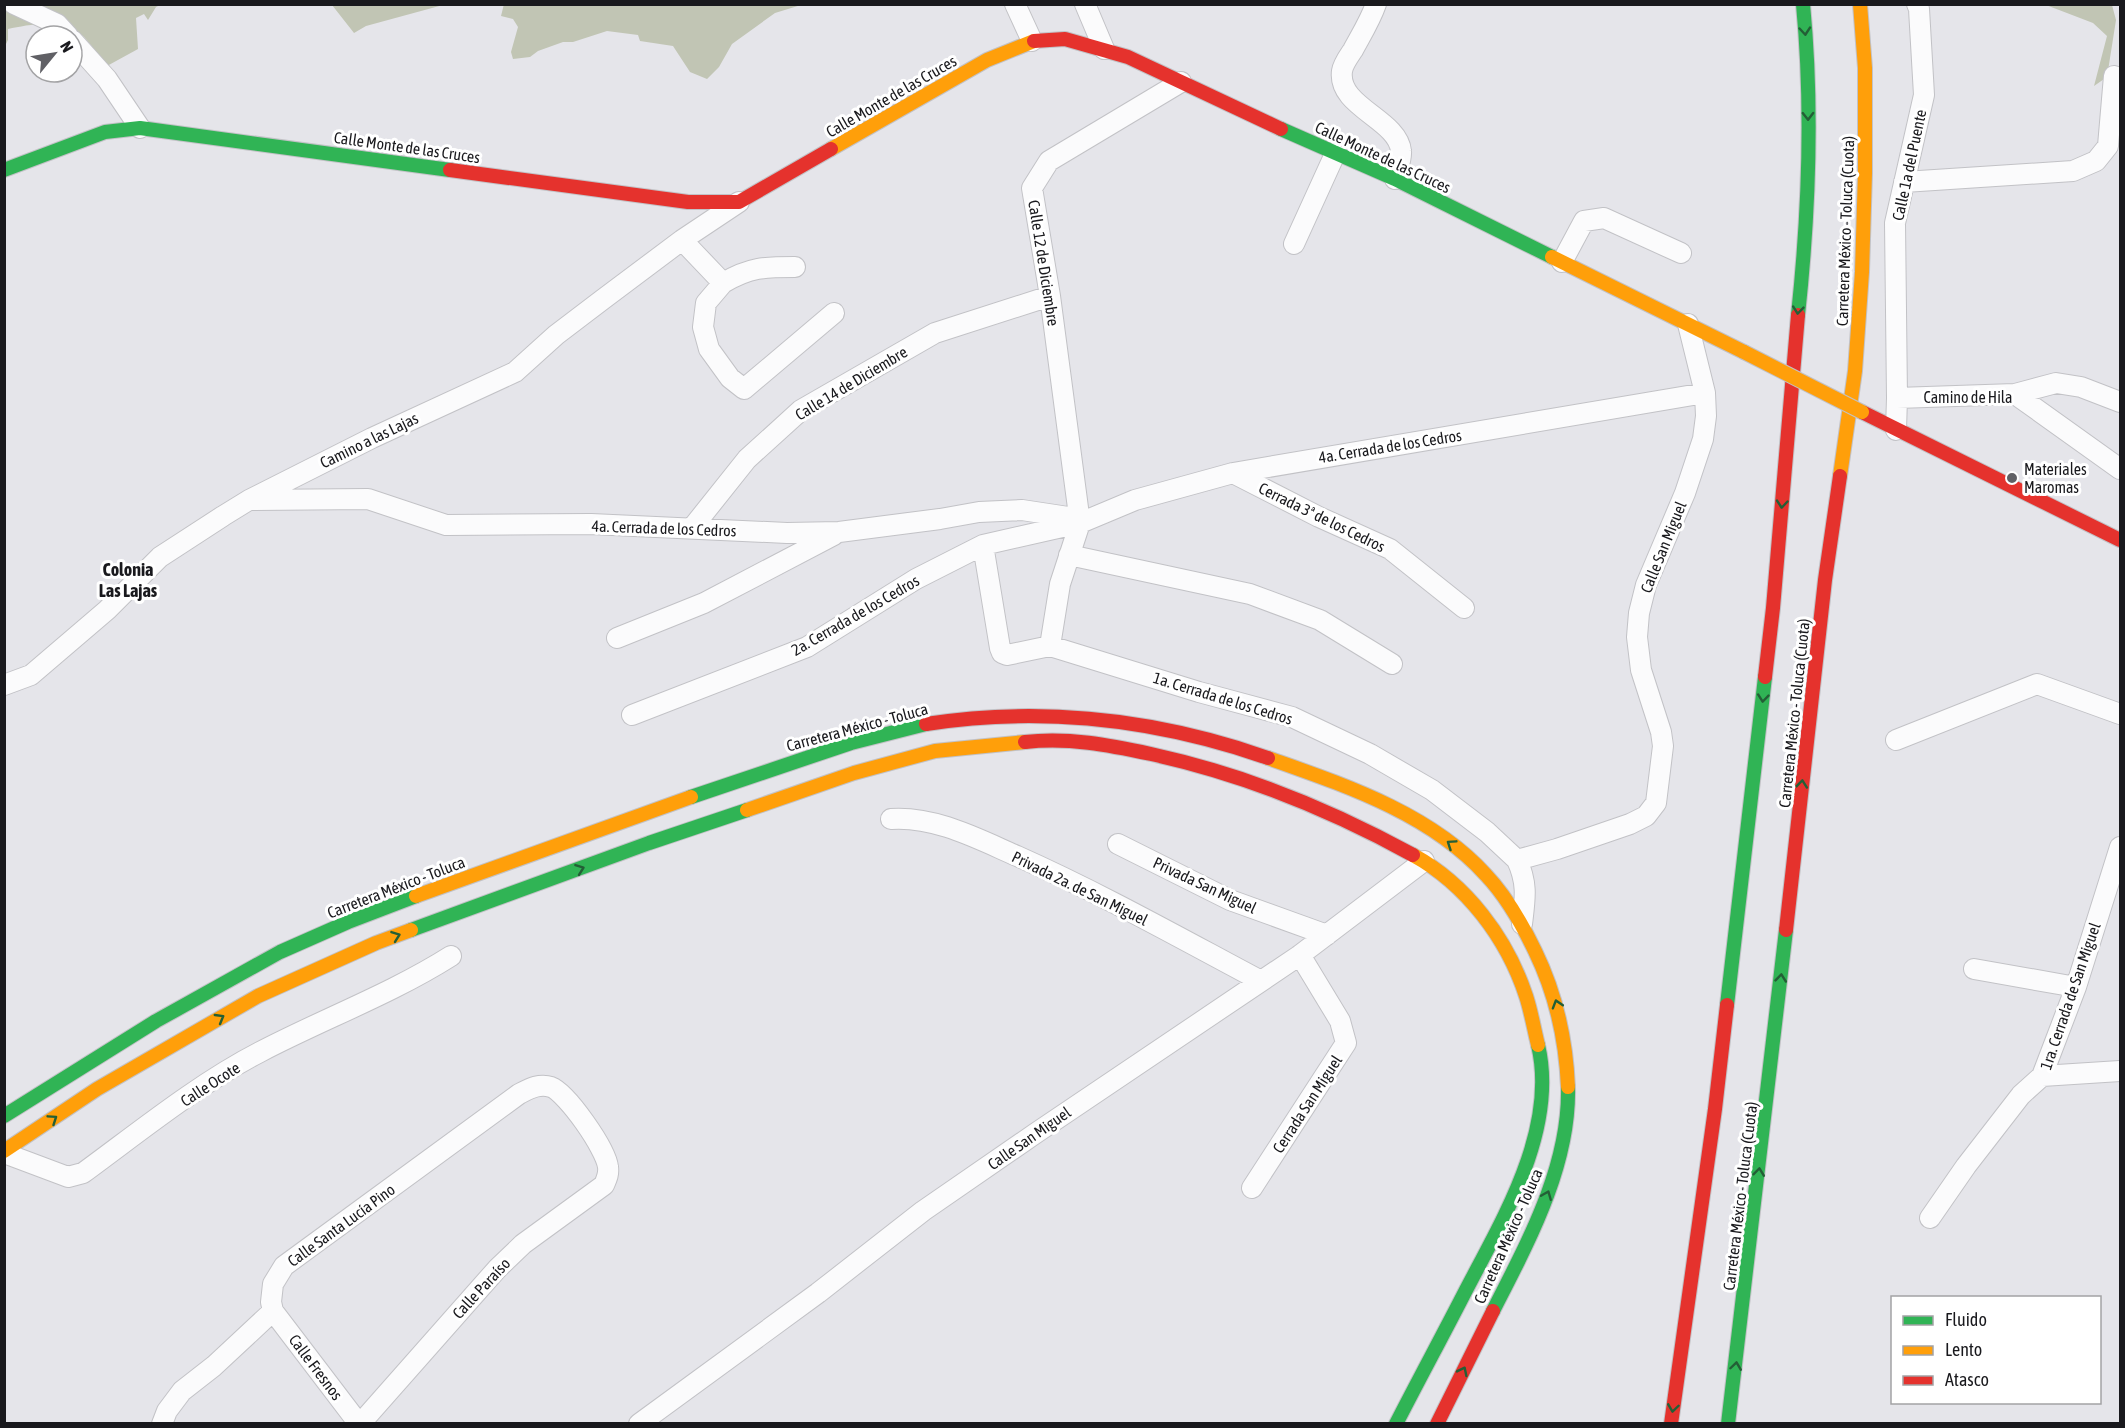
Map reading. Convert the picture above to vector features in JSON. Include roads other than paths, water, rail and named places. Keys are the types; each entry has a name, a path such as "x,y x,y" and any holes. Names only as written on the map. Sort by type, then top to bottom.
{"main road":[{"name":"Carretera México - Toluca (Cuota)","path":"1671,1424 1715,1109 1773,608 1805,248 1809,144 1808,57 1803,4"},
{"name":"Carretera México - Toluca (Cuota)","path":"1728,1424 1763,1139 1825,580 1855,371 1862,272 1865,173 1865,68 1860,4"},
{"name":"Calle Monte de las Cruces","path":"4,170 105,132 140,128 688,202 740,202 987,60 1032,41 1065,39 1128,57 1335,154 1395,179 1896,430"},
{"path":"1896,430 2121,540"},
{"name":"Carretera México - Toluca","path":"4,1116 147,1026 305,940 396,903 777,766 883,734 952,720 1008,714 1069,714 1192,735 1259,753 1353,788 1400,812 1445,840 1462,852 1498,890 1522,924 1551,984 1561,1016 1569,1091 1567,1120 1549,1191 1437,1424"},
{"name":"Carretera México - Toluca","path":"4,1152 97,1089 258,996 376,943 777,799 876,766 935,751 1032,741 1076,740 1179,760 1250,782 1360,826 1424,861 1449,878 1488,923 1513,965 1526,996 1540,1054 1542,1087 1540,1111 1530,1153 1508,1210 1396,1424"}],"street":[{"path":"14,4 57,24"},
{"path":"1015,4 1032,41"},
{"path":"1085,4 1104,49"},
{"path":"1376,4 1342,69 1343,84 1350,96 1391,132 1398,142 1401,151 1395,179"},
{"name":"Calle 1a del Puente","path":"1897,398 1895,223 1924,95 1917,4"},
{"path":"84,53 107,79 140,128"},
{"path":"1904,182 2073,171 2096,161 2108,146 2114,76"},
{"name":"Calle 12 de Diciembre","path":"1080,522 1050,296 1032,188 1049,161 1181,82"},
{"path":"1294,244 1335,154"},
{"name":"Camino a las Lajas","path":"4,685 32,675 107,610 160,557 249,500 372,438 515,372 556,335 682,240 740,202"},
{"path":"1562,262 1584,221 1593,218 1604,218 1681,253"},
{"path":"682,240 723,283"},
{"path":"795,267 769,267 742,272 723,283 706,303 703,327 709,349 730,378 744,389 834,313"},
{"name":"Calle 14 de Diciembre","path":"692,528 747,459 801,410 935,333 1050,296"},
{"name":"Calle San Miguel","path":"1517,860 1630,824 1646,816 1656,803 1664,746 1638,654 1639,613 1646,585 1685,493 1703,439 1706,393 1688,324"},
{"path":"2015,394 2056,383 2081,387 2121,402"},
{"name":"4a. Cerrada de los Cedros","path":"249,500 368,499 446,525 591,524 788,533 839,532 979,512 1022,510 1068,517 1080,522 1135,500 1233,473 1706,393"},
{"name":"Camino de Hila","path":"1897,398 2015,394 2121,468"},
{"path":"1896,430 1897,398"},
{"name":"Cerrada 3ª de los Cedros","path":"1233,473 1319,517 1390,549 1464,608"},
{"path":"1050,646 1060,584 1080,522"},
{"name":"2a. Cerrada de los Cedros","path":"632,715 807,647 916,579 982,545 1080,522"},
{"path":"617,638 704,603 839,532"},
{"name":"1a. Cerrada de los Cedros","path":"982,545 1002,653 1007,655 1050,646 1199,692 1292,717 1370,754 1432,790 1487,832 1517,860"},
{"path":"1069,555 1250,594 1320,620 1392,664"},
{"path":"1896,740 2037,684 2121,714"},
{"name":"Privada 2a. de San Miguel","path":"891,819 909,818 950,828 979,839 1068,879 1261,981"},
{"name":"Privada San Miguel","path":"1118,844 1230,900 1327,935"},
{"name":"1ra. Cerrada de San Miguel","path":"1930,1218 2020,1095 2042,1076 2076,987 2121,847"},
{"path":"1517,860 1523,872 1526,893 1522,924"},
{"name":"Calle San Miguel","path":"639,1424 818,1293 923,1211 1300,956 1424,861"},
{"name":"Calle Ocote","path":"4,1152 68,1177 83,1173 188,1097 258,1053 421,975 451,956"},
{"name":"Cerrada San Miguel","path":"1252,1188 1346,1044 1340,1021 1300,956"},
{"path":"1974,969 2076,987"},
{"path":"2042,1076 2121,1071"},
{"name":"Calle Santa Lucía Pino","path":"273,1311 271,1302 273,1284 284,1266 530,1088 551,1087 562,1094 603,1149 608,1166"},
{"name":"Calle Paraíso","path":"359,1424 434,1338 517,1250 548,1224 604,1185 609,1176 608,1166"},
{"path":"163,1423 166,1411 182,1391 214,1366 273,1311"},
{"name":"Calle Fresnos","path":"273,1311 359,1424"}],"place":[{"name":"Materiales Maromas","path":"2012,478"}],"district":[{"name":"Colonia Las Lajas","path":"128,580"}]}
